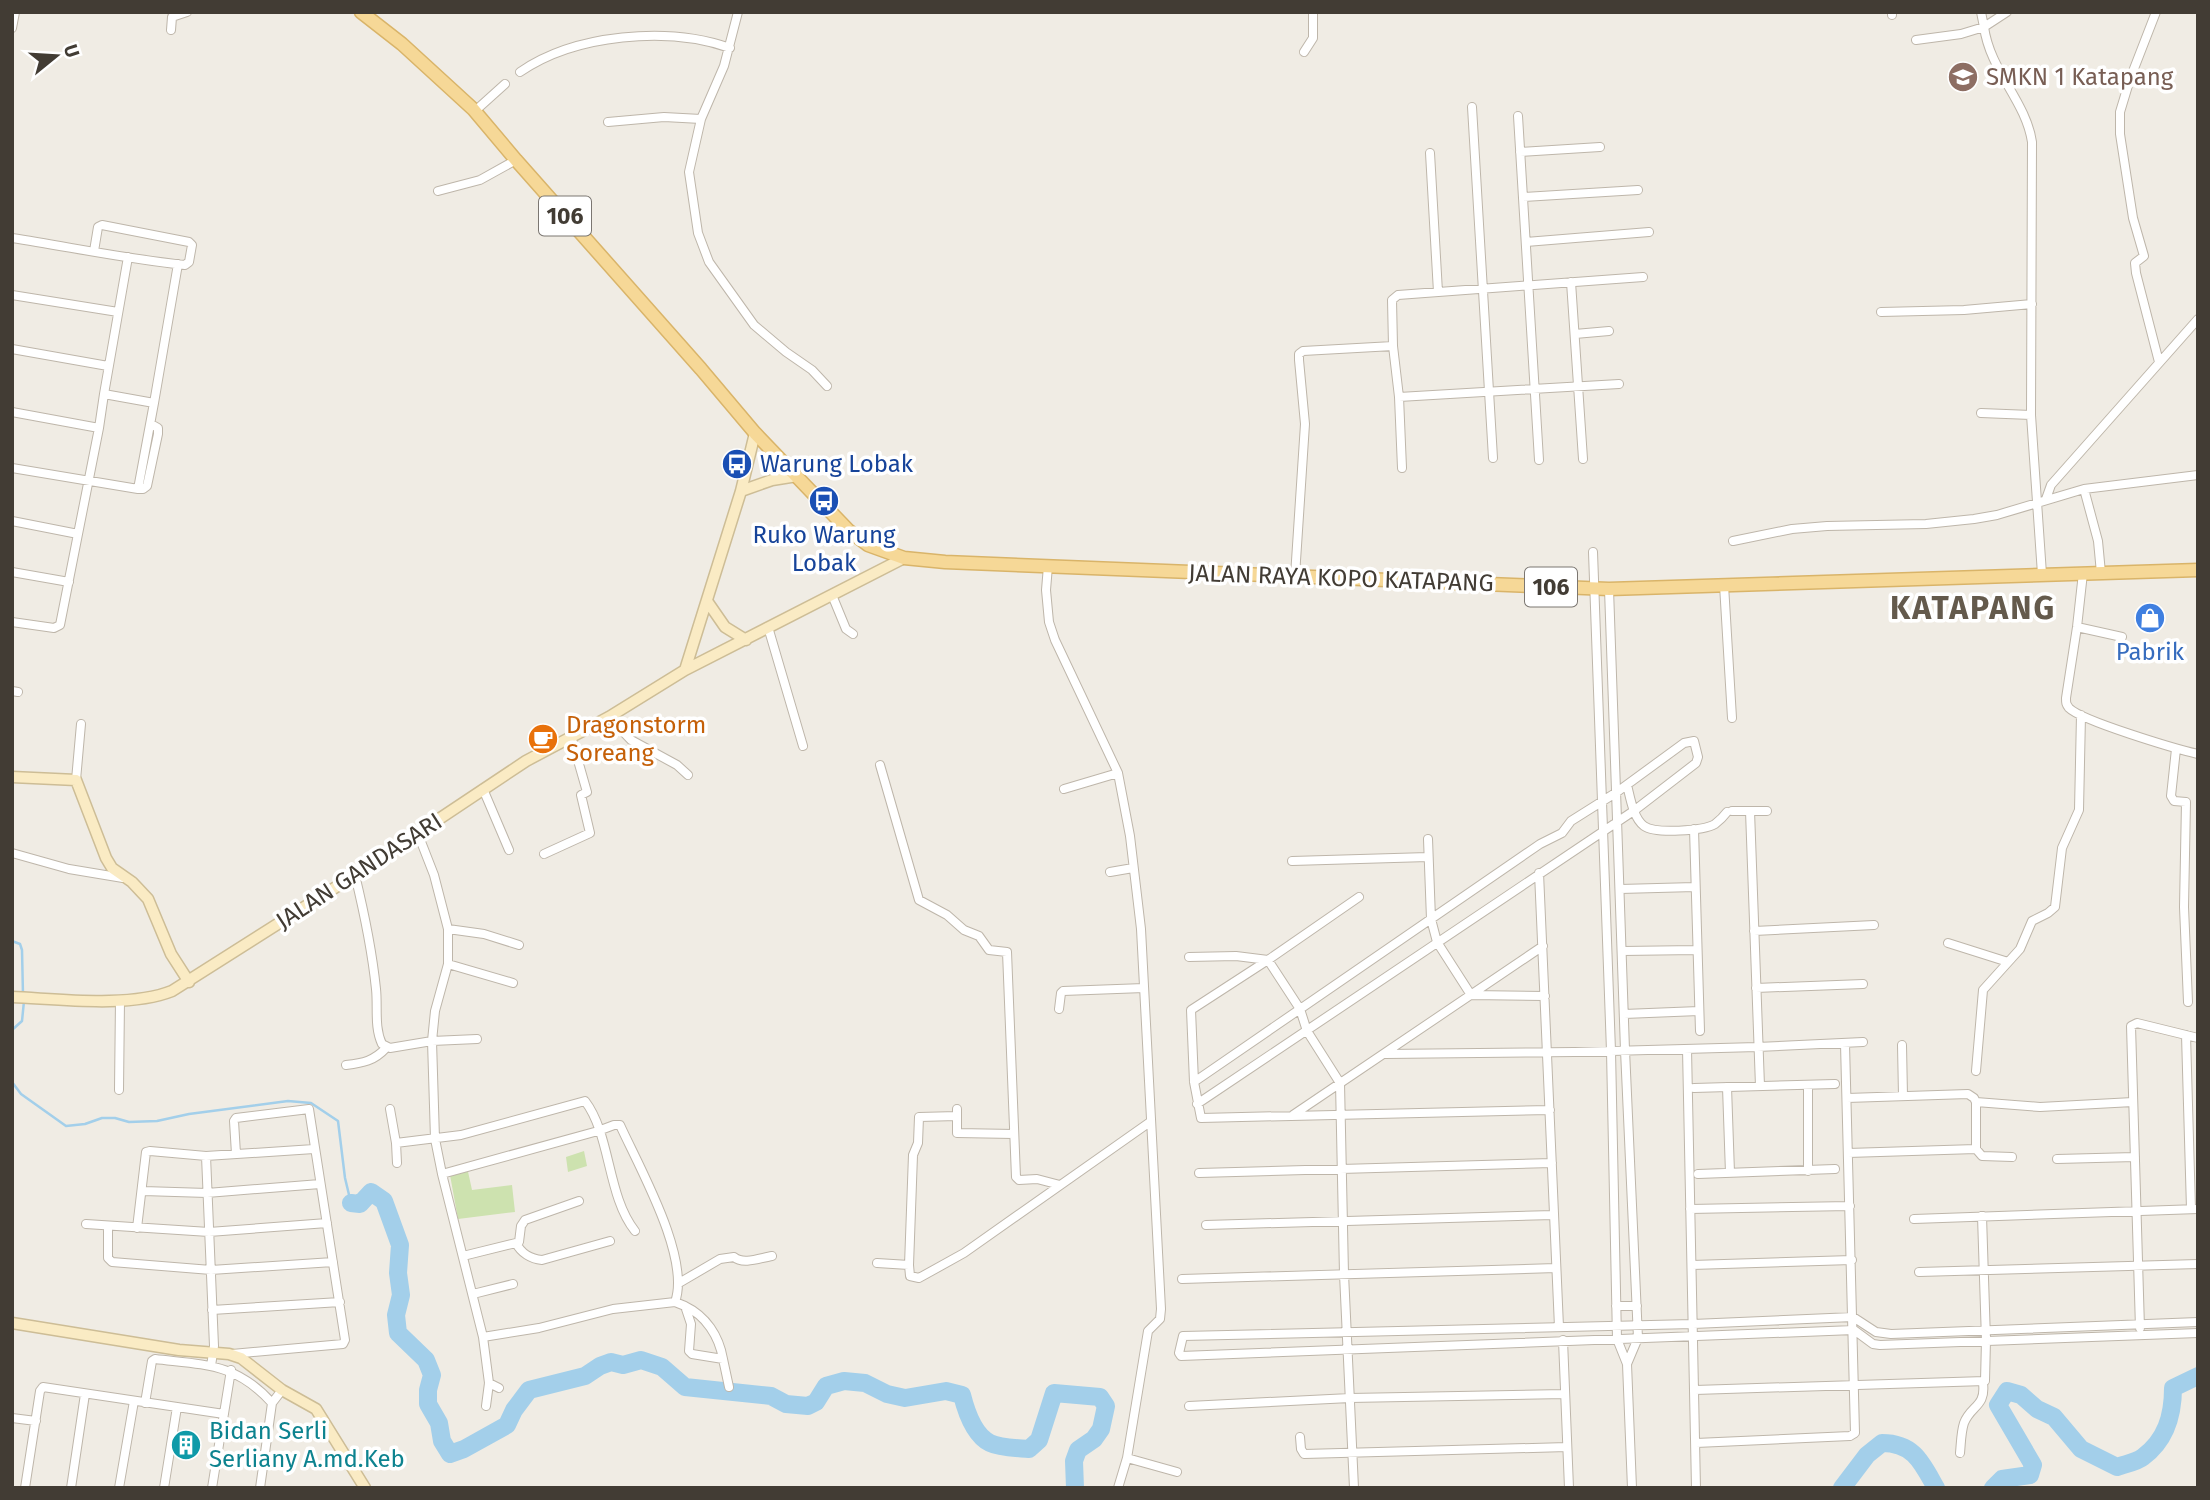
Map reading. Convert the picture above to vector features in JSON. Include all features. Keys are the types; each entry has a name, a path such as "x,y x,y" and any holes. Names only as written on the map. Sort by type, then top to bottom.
{"main road":[{"name":"106","path":"361,12 402,44 475,111 755,433 848,530 861,541 904,558"},
{"name":"JALAN RAYA KOPO KATAPANG","path":"904,558 944,562 1595,589 2198,570"}],"street":[{"path":"12,28 15,12"},
{"path":"171,30 173,15 187,12"},
{"path":"738,12 695,118 689,181 702,248 709,262 754,324 827,386"},
{"path":"1304,52 1313,38 1313,12"},
{"path":"1981,12 1991,57 2031,133 2031,415 2042,501 2042,574"},
{"path":"1916,40 1961,34 1984,27 2007,12"},
{"path":"2156,12 2122,106 2120,134 2133,218 2144,256 2136,261 2135,267 2159,362"},
{"path":"520,72 548,57 620,36 654,35 723,45"},
{"path":"475,111 505,85"},
{"path":"1472,107 1493,458"},
{"path":"1518,116 1539,460"},
{"path":"608,122 664,117 695,118"},
{"path":"1520,152 1600,147"},
{"path":"1430,153 1438,292"},
{"path":"438,191 481,180 516,160"},
{"path":"1523,197 1638,190"},
{"path":"12,238 128,257 178,264 189,262 192,245 189,242 102,225 94,251"},
{"path":"1526,242 1649,232"},
{"path":"12,622 57,628 60,625 99,428 128,257"},
{"path":"12,468 138,489 147,486 158,434 158,428 150,424 178,264"},
{"path":"1402,468 1399,397 1393,345 1394,297 1643,277"},
{"path":"1571,282 1583,459"},
{"path":"12,295 118,312"},
{"path":"1881,312 1938,312 2032,304"},
{"path":"2042,501 2051,485 2198,319"},
{"path":"1575,334 1609,331"},
{"path":"1295,576 1305,424 1299,354 1303,351 1393,345"},
{"path":"12,349 108,366"},
{"path":"1399,397 1619,384"},
{"path":"103,394 154,403"},
{"path":"12,412 99,428"},
{"path":"1981,413 2031,415"},
{"path":"685,670 741,491 755,433"},
{"path":"1733,541 1791,529 1947,523 1997,515 2042,501 2198,475"},
{"path":"741,491 772,480 797,477"},
{"path":"2085,493 2098,541 2101,573"},
{"path":"12,521 78,534"},
{"path":"878,549 881,558 878,572"},
{"path":"1593,552 1611,1051 1616,1326 1617,1339 1627,1364 1632,1488"},
{"name":"JALAN GANDASARI","path":"12,997 120,1000 156,997 189,982 526,761 609,717 685,670 904,558"},
{"path":"1048,566 1048,611 1055,640 1118,773 1130,836 1141,929 1161,1309 1160,1319 1148,1331 1127,1458 1118,1488"},
{"path":"12,572 69,582"},
{"path":"2083,573 2066,702 2081,715 2176,749 2198,754"},
{"path":"1724,585 1732,718"},
{"path":"1609,589 1625,1050 1638,1325 1638,1338 1627,1364"},
{"path":"832,595 846,629 853,634"},
{"path":"706,601 725,627 746,640"},
{"path":"768,627 803,746"},
{"path":"2077,627 2122,637"},
{"path":"1976,1071 1982,993 2020,949 2032,920 2055,907 2062,848 2079,810 2081,715"},
{"path":"609,717 631,740 677,765 688,775"},
{"path":"81,724 76,780 106,858 112,867 148,899 171,954 189,982"},
{"path":"544,854 590,833 582,795 587,792 571,736"},
{"path":"1194,1082 1539,844 1562,833 1571,821 1617,792 1687,741 1693,740 1698,757 1696,763 1634,810 1197,1104"},
{"path":"2176,749 2171,796 2174,801 2186,802 2184,907 2188,1002"},
{"path":"880,765 919,900 947,915 964,930 979,936 989,950 1007,952 1017,1179 1037,1179 1060,1185"},
{"path":"1064,789 1118,773"},
{"path":"12,777 76,780"},
{"path":"1627,785 1634,810 1644,826 1652,829 1694,829 1715,824 1730,812 1767,811"},
{"path":"483,789 509,850"},
{"path":"1749,811 1760,1086"},
{"path":"1694,829 1700,1031"},
{"path":"418,834 434,875 448,929 448,964 435,1011 432,1041 435,1139 483,1337 489,1383 486,1406"},
{"path":"1428,839 1431,919 1437,942 1471,995"},
{"path":"12,853 69,869 126,878"},
{"path":"1292,861 1428,858"},
{"path":"1110,872 1133,868"},
{"path":"1539,873 1559,1327"},
{"path":"355,875 370,946 378,1032 386,1048"},
{"path":"1620,889 1695,887"},
{"path":"1359,897 1191,1010 1194,1082 1197,1104 1203,1119 1550,1110"},
{"path":"1754,931 1874,925"},
{"path":"448,929 484,934 519,945"},
{"path":"1948,943 2008,961"},
{"path":"1292,1116 1543,946"},
{"path":"1622,951 1698,950"},
{"path":"1189,957 1236,956 1268,960 1300,1009 1307,1031 1340,1083 1344,1274 1354,1488"},
{"path":"448,964 513,983"},
{"path":"1756,988 1863,984"},
{"path":"1059,1009 1063,991 1144,988"},
{"path":"1471,995 1545,996"},
{"path":"119,1090 120,1000"},
{"path":"1624,1014 1699,1011"},
{"path":"2140,1335 2132,1025 2137,1023 2198,1038"},
{"path":"1914,1219 2194,1209 2186,1035"},
{"path":"346,1065 369,1061 386,1048 432,1041 477,1039"},
{"path":"1385,1054 1757,1048 1863,1042"},
{"path":"1696,1443 1853,1435 1856,1430 1845,1044"},
{"path":"1902,1045 1903,1096"},
{"path":"1687,1049 1696,1488"},
{"path":"1694,1088 1835,1084"},
{"path":"1808,1085 1808,1171"},
{"path":"1727,1087 1730,1173"},
{"path":"1847,1098 1968,1094 1976,1102 1976,1149 1982,1156 2012,1157"},
{"path":"396,1143 461,1135 583,1101 587,1103 625,1214 635,1231"},
{"path":"1976,1102 2040,1107 2133,1102"},
{"path":"12,1323 179,1350 229,1354 344,1343 309,1110 307,1108 236,1118 236,1154"},
{"path":"390,1109 397,1163"},
{"path":"1014,1134 957,1133 957,1113 919,1117 918,1143 913,1155 910,1276 923,1277 964,1253 1150,1122"},
{"path":"442,1174 620,1125 672,1242 679,1283 675,1302"},
{"path":"137,1228 146,1152 206,1156 314,1149"},
{"path":"1848,1153 1976,1149"},
{"path":"206,1156 214,1353 211,1366"},
{"path":"2057,1158 2135,1157"},
{"path":"1199,1173 1552,1163"},
{"path":"1698,1174 1835,1169"},
{"path":"143,1191 207,1193 320,1184"},
{"path":"463,1256 519,1242 522,1222 579,1201"},
{"path":"1690,1209 1850,1206"},
{"path":"1206,1225 1554,1215"},
{"path":"1960,1453 1965,1421 1981,1402 1983,1382 1986,1378 1982,1216"},
{"path":"86,1224 209,1232 327,1223"},
{"path":"108,1226 108,1258 112,1262 211,1270 333,1262"},
{"path":"516,1243 520,1251 542,1260 610,1241"},
{"path":"679,1283 720,1259 734,1257 738,1261 746,1261 772,1256"},
{"path":"1692,1265 1852,1260"},
{"path":"877,1263 909,1265"},
{"path":"1919,1272 2198,1264"},
{"path":"1182,1279 1556,1268"},
{"path":"472,1294 513,1284"},
{"path":"483,1337 539,1328 613,1309 675,1302 701,1315 718,1340 729,1387"},
{"path":"212,1310 340,1303"},
{"path":"685,1306 691,1324 689,1351 692,1354 723,1359"},
{"path":"1616,1306 1637,1306"},
{"path":"2198,1322 1882,1334 1853,1317 1693,1324 1183,1336 1179,1353 1181,1356 1854,1330 1873,1344 1880,1345 2198,1333"},
{"path":"1563,1340 1569,1488"},
{"path":"229,1354 249,1362 282,1390 308,1404 323,1417 365,1488"},
{"path":"145,1403 153,1359 231,1370 254,1385 272,1403"},
{"path":"212,1488 231,1370"},
{"path":"1695,1390 1983,1382"},
{"path":"489,1383 499,1388"},
{"path":"25,1488 40,1391 43,1387 224,1414"},
{"path":"260,1488 272,1403 282,1390"},
{"path":"71,1488 86,1394"},
{"path":"1189,1406 1350,1398 1565,1394"},
{"path":"120,1488 134,1401"},
{"path":"164,1488 177,1407"},
{"path":"12,1418 36,1421"},
{"path":"1300,1437 1304,1454 1567,1447"},
{"path":"1127,1458 1177,1472"}],"green space":[{"path":"584,1151 587,1166 568,1172 566,1157"},
{"path":"467,1167 472,1190 512,1185 515,1212 458,1219 450,1175"}],"waterway":[{"path":"12,941 20,944 22,950 23,995"},
{"path":"12,1030 22,1021 24,1001"},
{"path":"12,1082 21,1094 66,1126 85,1124 102,1118 129,1122 157,1121 288,1101 311,1103 338,1121 351,1203"},
{"path":"351,1203 360,1204 371,1192 384,1201 400,1245 398,1273 401,1295 396,1315 398,1333 426,1360 432,1375 428,1404 439,1423 442,1441 450,1454 507,1425 529,1390 585,1376 611,1362 623,1365 641,1360 662,1367 685,1387 771,1396 786,1404 808,1406 816,1402 826,1386 844,1381 865,1383 887,1394 905,1398 946,1391 962,1395 972,1422 984,1439 994,1445 1014,1448 1029,1449 1039,1440 1054,1393 1100,1397 1106,1406 1101,1429 1094,1439 1078,1450 1074,1461 1075,1488"},
{"path":"1993,1488 2002,1479 2030,1475 2033,1465 1998,1405 2007,1391 2021,1395 2037,1409 2054,1417 2081,1449 2117,1467 2138,1460 2151,1450 2167,1427 2173,1388 2198,1376"},
{"path":"1842,1488 1867,1455 1882,1443 1902,1447 1916,1456 1936,1488"}],"place":[{"name":"SMKN 1 Katapang","path":"1963,77"},
{"name":"Warung Lobak","path":"737,464"},
{"name":"Ruko Warung Lobak","path":"824,501"},
{"name":"Pabrik","path":"2150,618"},
{"name":"Dragonstorm Soreang","path":"543,739"},
{"name":"Bidan Serli Serliany A.md.Keb","path":"186,1445"}],"district":[{"name":"KATAPANG","path":"1973,608"}]}
